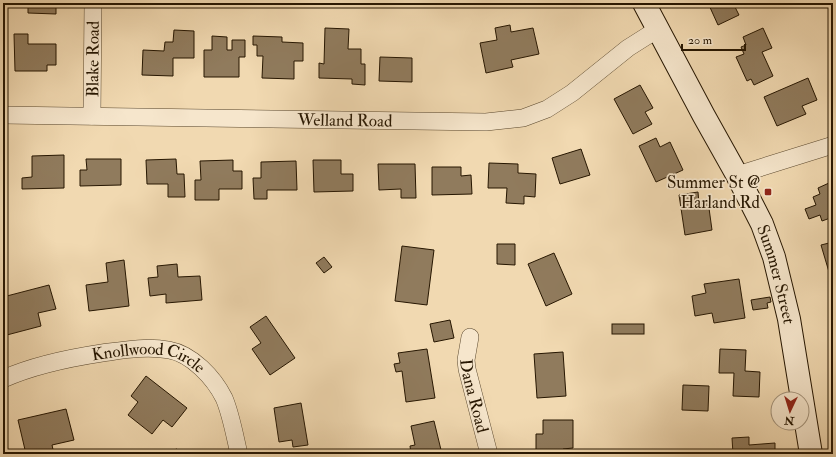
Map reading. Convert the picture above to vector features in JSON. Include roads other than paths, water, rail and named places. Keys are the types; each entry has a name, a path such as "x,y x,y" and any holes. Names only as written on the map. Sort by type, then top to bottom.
{"street":[{"name":"Blake Road","path":"92,116 93,3"},
{"name":"Summer Street","path":"644,3 737,175 762,224 774,256 782,284 799,374 811,454"},
{"name":"Welland Road","path":"3,115 486,122 523,118 547,109 572,93 628,48 658,28"},
{"path":"737,175 833,145"},
{"name":"Dana Road","path":"470,337 466,360 467,369 489,454"},
{"name":"Knollwood Circle","path":"3,379 17,373 77,356 134,348 170,350 188,358 207,373 224,398 239,454"}],"place":[{"name":"Summer St @ Harland Rd","path":"768,192"}]}
